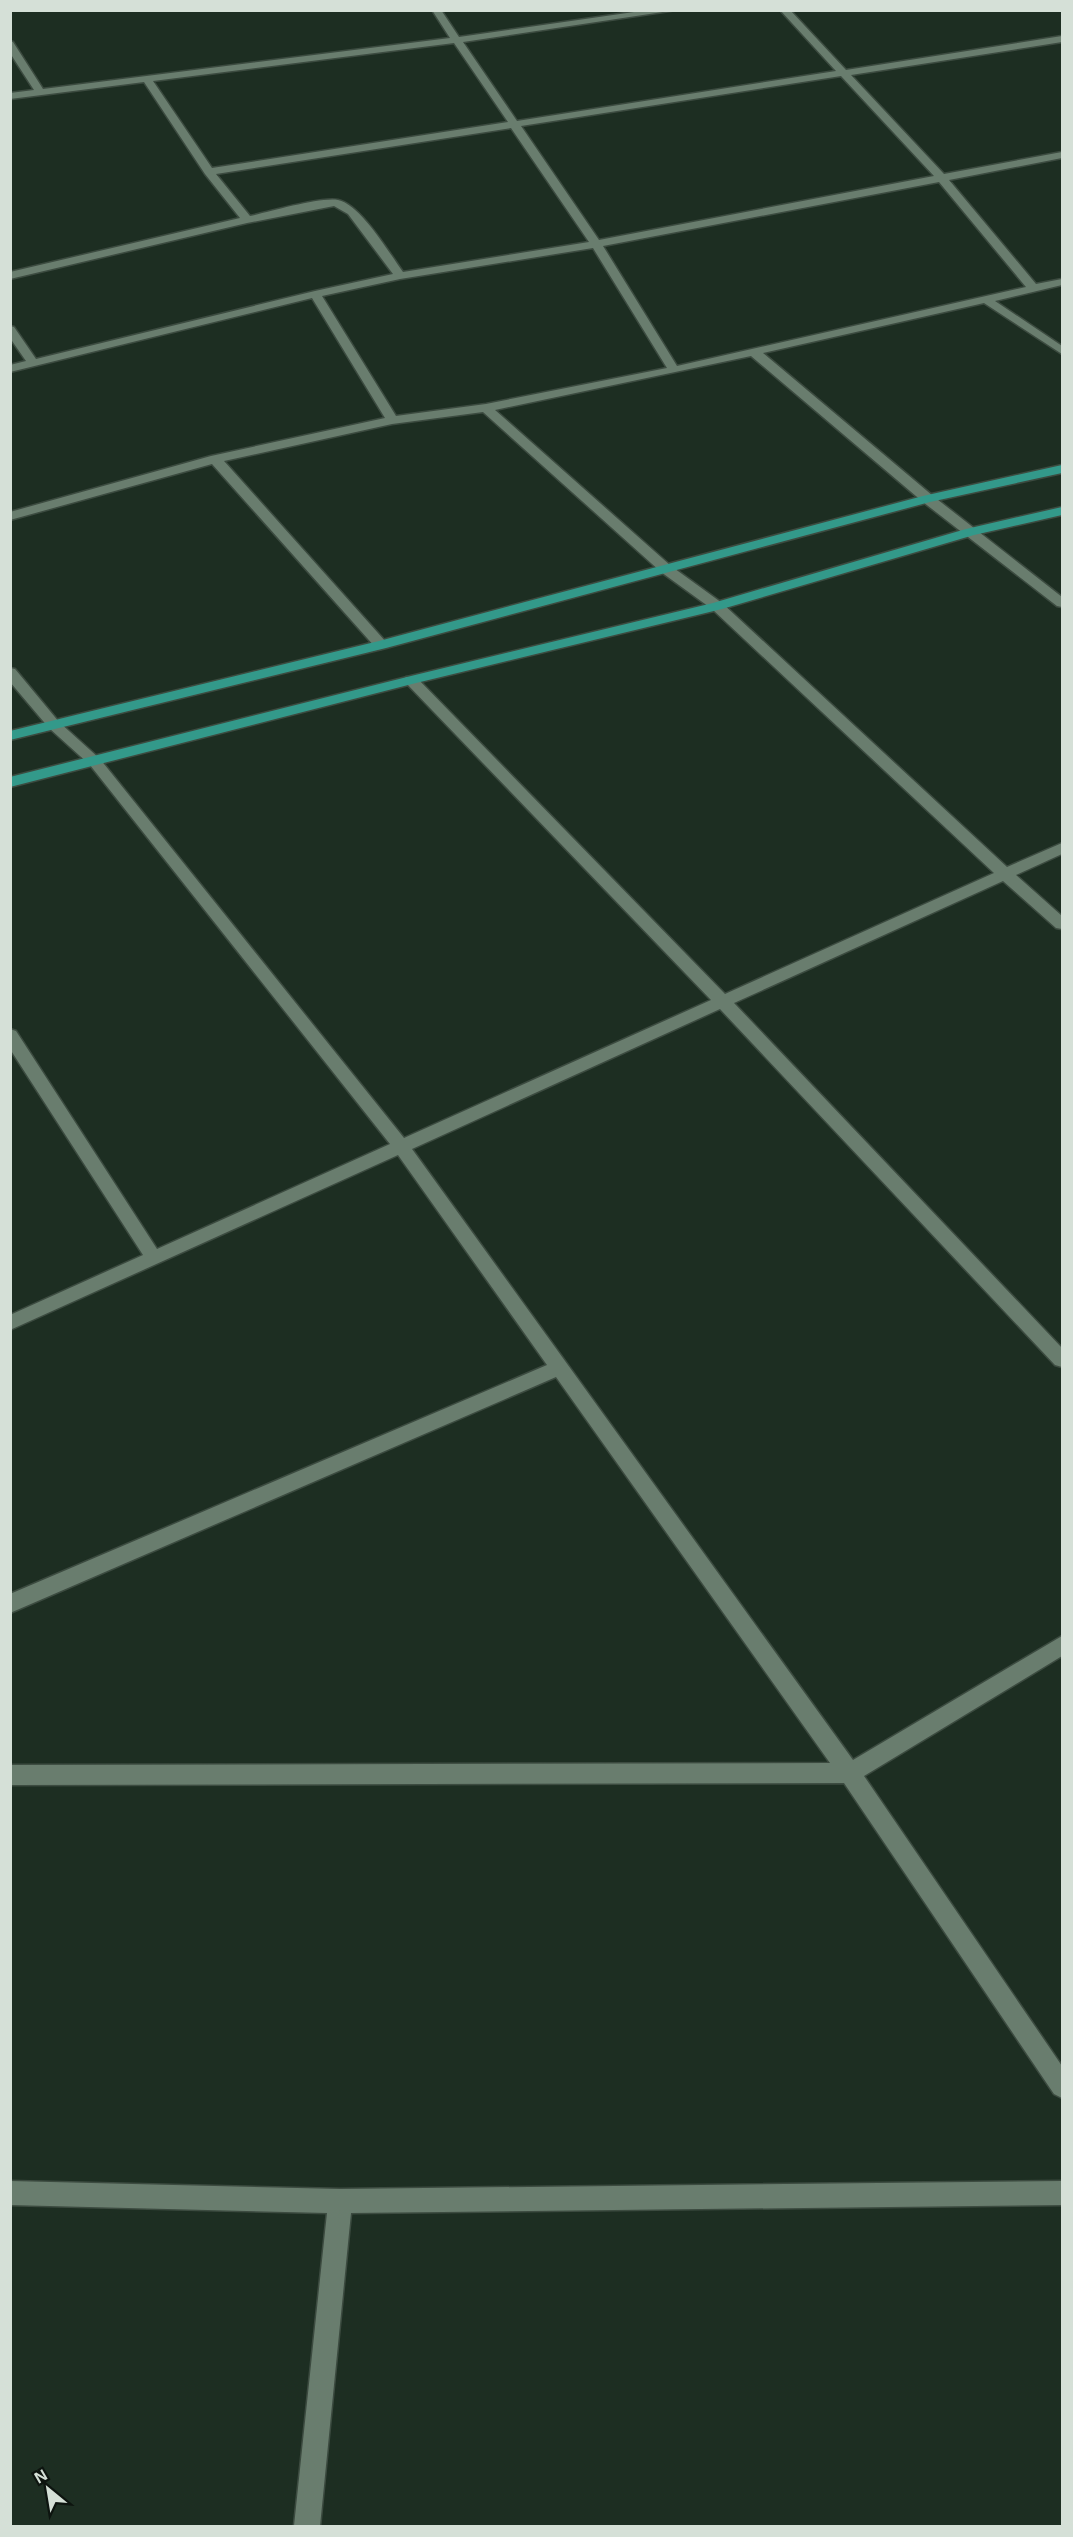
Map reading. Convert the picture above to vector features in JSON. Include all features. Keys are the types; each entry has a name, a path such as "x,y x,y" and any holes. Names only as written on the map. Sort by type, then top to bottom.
{"main road":[{"path":"10,736 381,645 928,499 1062,469"},
{"path":"10,782 411,680 717,606 971,532 1062,511"}],"street":[{"path":"436,10 596,244 674,370"},
{"path":"10,96 458,40 672,10"},
{"path":"784,10 942,178 1033,288"},
{"path":"208,172 1062,39"},
{"path":"10,44 41,93"},
{"path":"147,80 208,172 248,220"},
{"path":"10,369 315,294 400,276 596,244 1062,155"},
{"path":"10,276 248,220 336,203 352,212 400,276"},
{"path":"10,516 215,459 392,420 486,408 674,370 1062,282"},
{"path":"315,294 392,420"},
{"path":"985,299 1062,351"},
{"path":"10,329 33,363"},
{"path":"755,353 928,499 1062,603"},
{"path":"486,408 666,569 717,606 1005,874 1062,924"},
{"path":"215,459 381,645"},
{"path":"10,672 54,725 95,762 401,1146 850,1773 1062,2086"},
{"path":"411,680 722,1001 1062,1360"},
{"path":"10,1323 1062,848"},
{"path":"10,1035 154,1258"},
{"path":"10,1604 559,1368"},
{"path":"10,1775 850,1773 1062,1645"},
{"path":"10,2193 340,2201 1062,2193"},
{"path":"307,2526 340,2201"}]}
